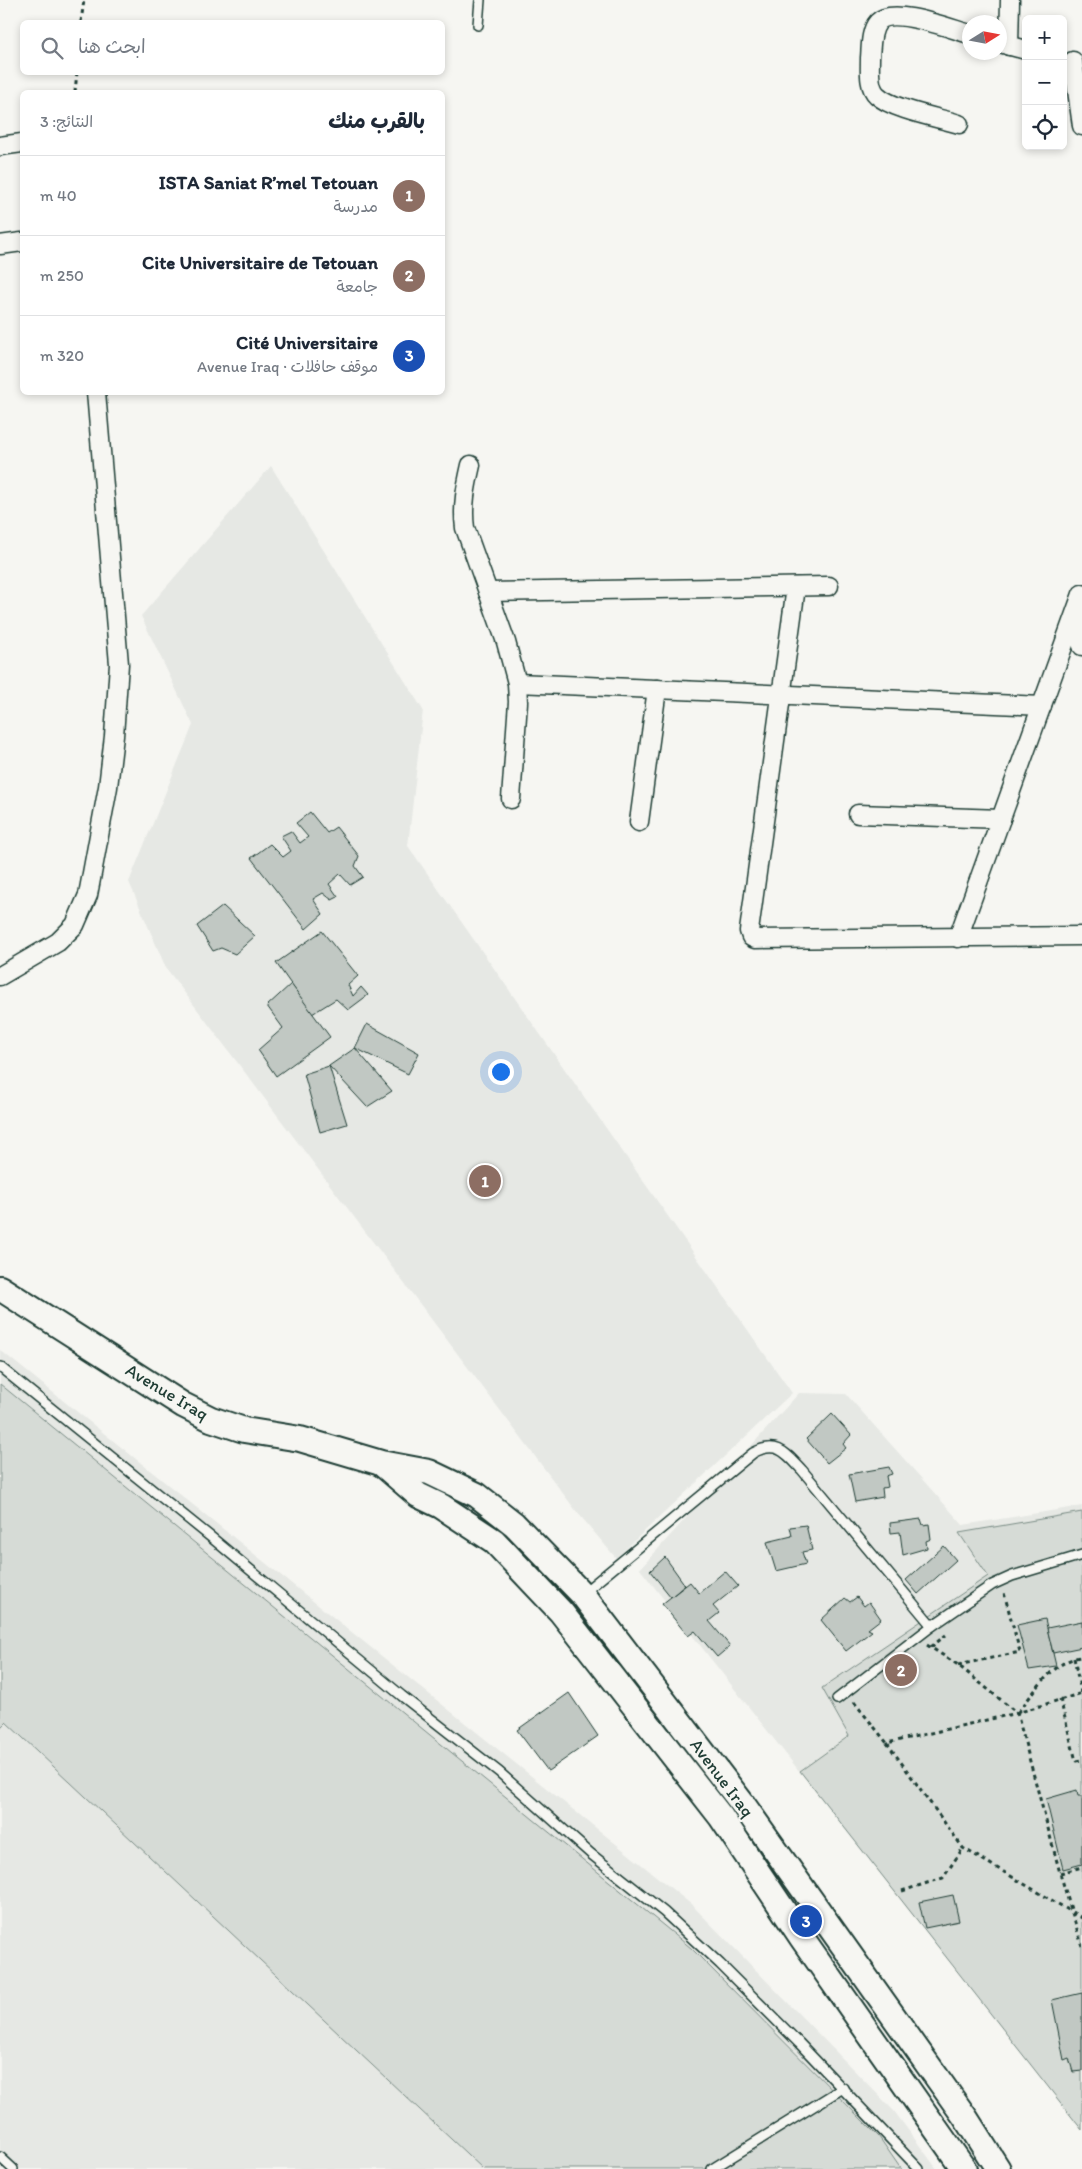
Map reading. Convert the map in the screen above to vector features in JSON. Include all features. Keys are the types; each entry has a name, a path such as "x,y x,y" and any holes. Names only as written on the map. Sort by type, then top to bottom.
{"street":[{"path":"1010,0 1011,47"},
{"path":"959,124 903,108 875,94 871,84 870,50 873,30 879,20 890,16 908,17 962,32"},
{"path":"1073,61 1082,126"},
{"path":"0,146 20,144"},
{"path":"0,245 20,242"},
{"path":"0,976 58,942 75,925 88,895 108,788 114,736 118,664 96,395"},
{"path":"471,465 463,511 466,528 508,649 517,682 518,702 511,799"},
{"path":"488,592 829,586"},
{"path":"796,587 749,931 751,937 755,939 1082,936"},
{"path":"958,938 1079,602"},
{"path":"1079,602 1082,646"},
{"path":"517,682 1042,706"},
{"path":"639,822 657,689"},
{"path":"858,814 1001,819"},
{"name":"Avenue Iraq","path":"0,1288 183,1404 211,1419 244,1430 300,1439 381,1463 429,1472 477,1495 514,1524 582,1594 742,1803 965,2118 998,2169"},
{"name":"Avenue Iraq","path":"381,1463 418,1495 441,1506 494,1541 561,1612 721,1817 802,1938 964,2169"}],"lane":[{"path":"478,25 480,0"},
{"path":"0,1367 212,1538 402,1696 499,1772 591,1854 664,1912 720,1964 843,2088 919,2169"},
{"path":"582,1594 753,1452 770,1446 779,1448 802,1470 932,1626"},
{"path":"837,1699 932,1626 992,1585 1012,1576 1082,1555"},
{"path":"712,2169 843,2088"},
{"path":"0,2157 12,2169"}],"path":[{"path":"81,20 84,0"},
{"path":"75,90 77,75"},
{"path":"958,1665 1020,1652 1003,1589 996,1594"},
{"path":"931,1648 953,1630"},
{"path":"916,1638 958,1665 1017,1713 1060,1873 1082,1946"},
{"path":"1017,1713 1053,1671 1074,1658 1082,1657"},
{"path":"887,1743 1017,1713 1082,1693 1074,1658"},
{"path":"846,1691 887,1743 963,1848 1082,1918"},
{"path":"1060,1699 1076,1761 1082,1760"},
{"path":"902,1891 943,1878 963,1848"},
{"path":"1060,1873 1082,1867"}],"shaded area":[{"path":"271,466 423,710 408,846 792,1393 616,1558 577,1512 166,968 129,882 193,725 141,616"},
{"path":"0,1350 692,1905 894,2111 937,2169 0,2169"},
{"path":"0,1384 691,1948 879,2137 901,2169 483,2169 6,1722 0,1728"},
{"path":"799,1393 846,1394 963,1525 1082,1506 1082,2130 640,1569"},
{"path":"1082,1512 1082,2130 800,1771 849,1736 822,1688 988,1576 959,1533"}],"building":[{"path":"310,812 327,833 336,827 359,856 355,866 363,877 350,885 340,874 329,884 338,897 332,900 323,893 313,899 323,914 306,929 251,858 270,844 283,857 291,851 281,836 291,831 300,843 308,837 296,823"},
{"path":"223,906 255,936 235,954 221,948 213,951 197,926"},
{"path":"322,931 358,976 348,985 353,996 361,987 368,995 348,1010 336,999 312,1014 276,963"},
{"path":"291,984 330,1037 276,1076 258,1050 283,1028 267,1006"},
{"path":"367,1024 419,1053 408,1074 355,1048"},
{"path":"355,1048 392,1091 367,1107 329,1066"},
{"path":"329,1066 347,1124 320,1132 304,1074"},
{"path":"832,1414 851,1435 843,1444 846,1448 827,1463 806,1439"},
{"path":"889,1467 892,1474 886,1476 888,1487 882,1488 883,1497 855,1502 849,1474"},
{"path":"921,1519 923,1525 929,1524 931,1539 926,1541 927,1548 903,1555 900,1532 891,1533 890,1523"},
{"path":"806,1525 812,1550 802,1552 806,1564 776,1571 767,1542 792,1536 790,1527"},
{"path":"944,1546 956,1560 918,1594 906,1580"},
{"path":"665,1557 685,1585 671,1597 650,1571"},
{"path":"725,1571 738,1586 713,1606 719,1613 709,1621 730,1646 717,1657 695,1631 688,1636 662,1604 690,1582 699,1593"},
{"path":"857,1597 864,1606 869,1602 881,1619 868,1629 872,1631 846,1651 821,1620 845,1598 850,1602"},
{"path":"1045,1619 1056,1666 1029,1670 1017,1625"},
{"path":"1082,1621 1082,1647 1053,1653 1047,1628"},
{"path":"569,1693 598,1736 548,1771 517,1730"},
{"path":"1077,1790 1078,1796 1082,1796 1082,1864 1063,1869 1046,1799"},
{"path":"953,1895 959,1921 925,1928 919,1902"},
{"path":"1082,1993 1082,2071 1073,2072 1069,2058 1064,2060 1052,2000"}],"place":[{"name":"ISTA Saniat R’mel Tetouan","path":"485,1181"},
{"name":"Cite Universitaire de Tetouan","path":"901,1670"},
{"name":"Cité Universitaire","path":"806,1921"}]}
